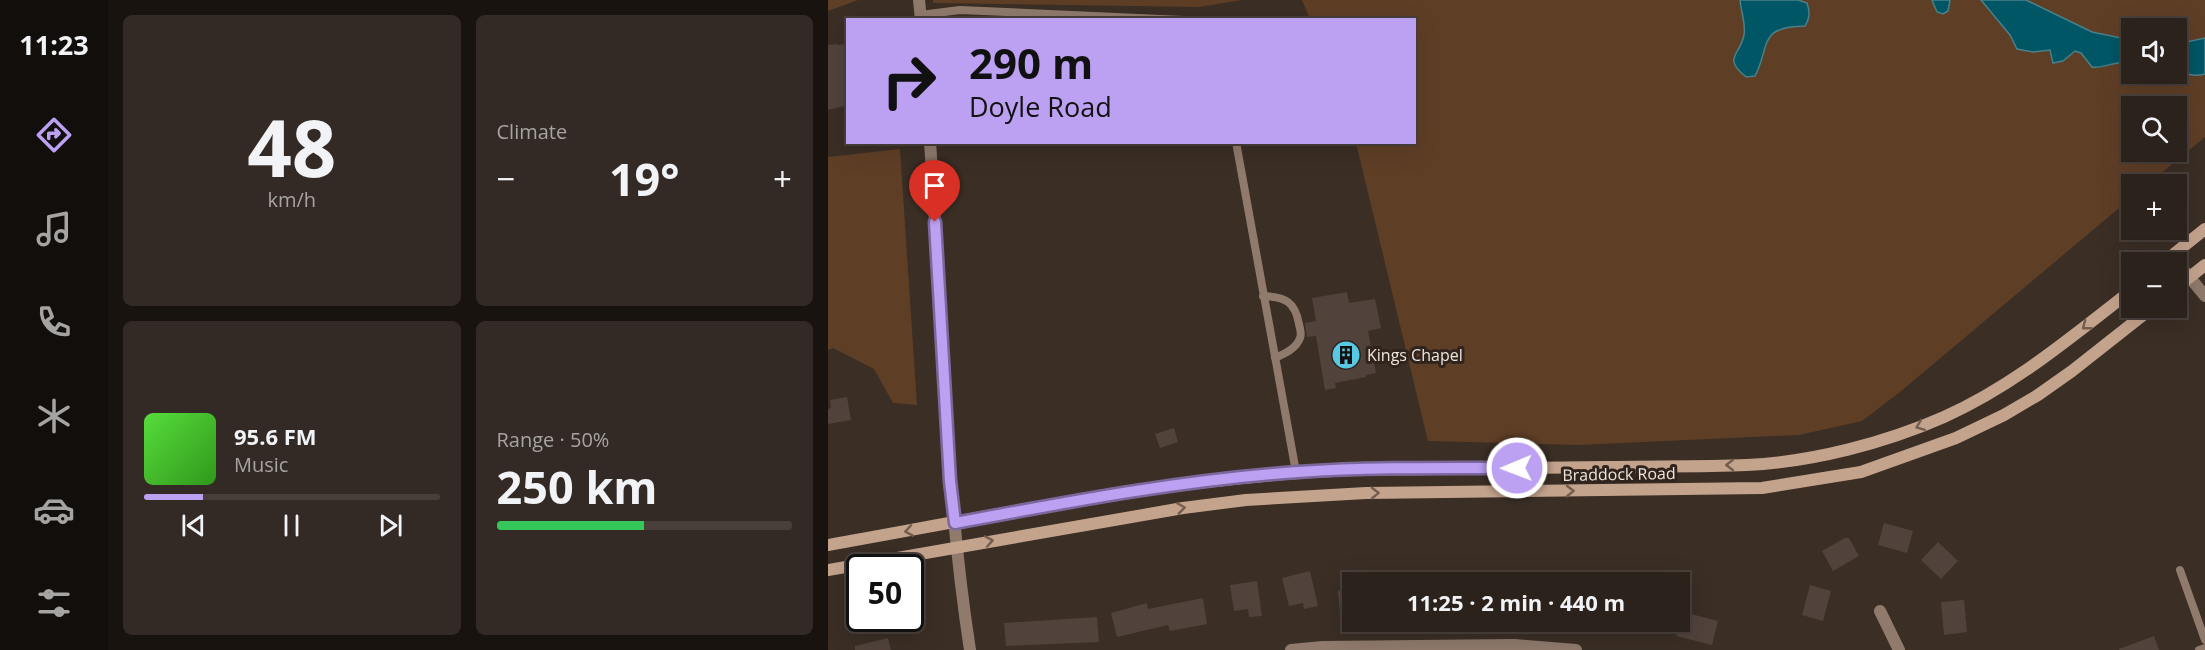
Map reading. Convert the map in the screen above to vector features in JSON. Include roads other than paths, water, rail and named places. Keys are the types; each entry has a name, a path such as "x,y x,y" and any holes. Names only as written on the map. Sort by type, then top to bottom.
{"main road":[{"path":"2177,252 2205,229"},
{"path":"2187,279 2205,265"},
{"name":"Braddock Road","path":"828,545 1138,490 1296,472 1748,465 1787,461 1892,437 1944,417 2006,385 2121,299"},
{"name":"Braddock Road","path":"828,570 1183,508 1246,500 1366,493 1762,488 1851,474 1929,449 2004,415 2072,371 2139,318"}],"street":[{"path":"919,0 921,17"},
{"path":"930,144 950,481 970,650"},
{"path":"2187,275 2205,297"},
{"path":"1880,611 1899,650"},
{"path":"1291,650 1323,647 1408,648 1514,645 1576,650"}],"lane":[{"path":"921,17 960,10 1138,18"},
{"path":"1236,144 1296,472"},
{"path":"1263,296 1276,296 1292,305 1297,314 1301,333 1291,350 1275,358"},
{"path":"2180,570 2205,640"},
{"path":"2199,650 2205,648"}],"water":[{"path":"1740,0 1798,0 1807,3 1809,9 1809,18 1805,26 1790,27 1772,34 1755,76 1746,77 1735,65 1734,60 1744,31"},
{"path":"1932,0 1950,0 1948,11 1943,14 1937,12"},
{"path":"1981,0 2026,0 2092,32 2121,38 2121,63 2092,67 2081,53 2075,51 2063,61 2053,63 2050,50 2033,52 2017,49 2010,35"},
{"path":"2205,38 2205,74 2187,74 2187,42"}],"place":[{"name":"Kings Chapel","path":"1346,355"}]}
